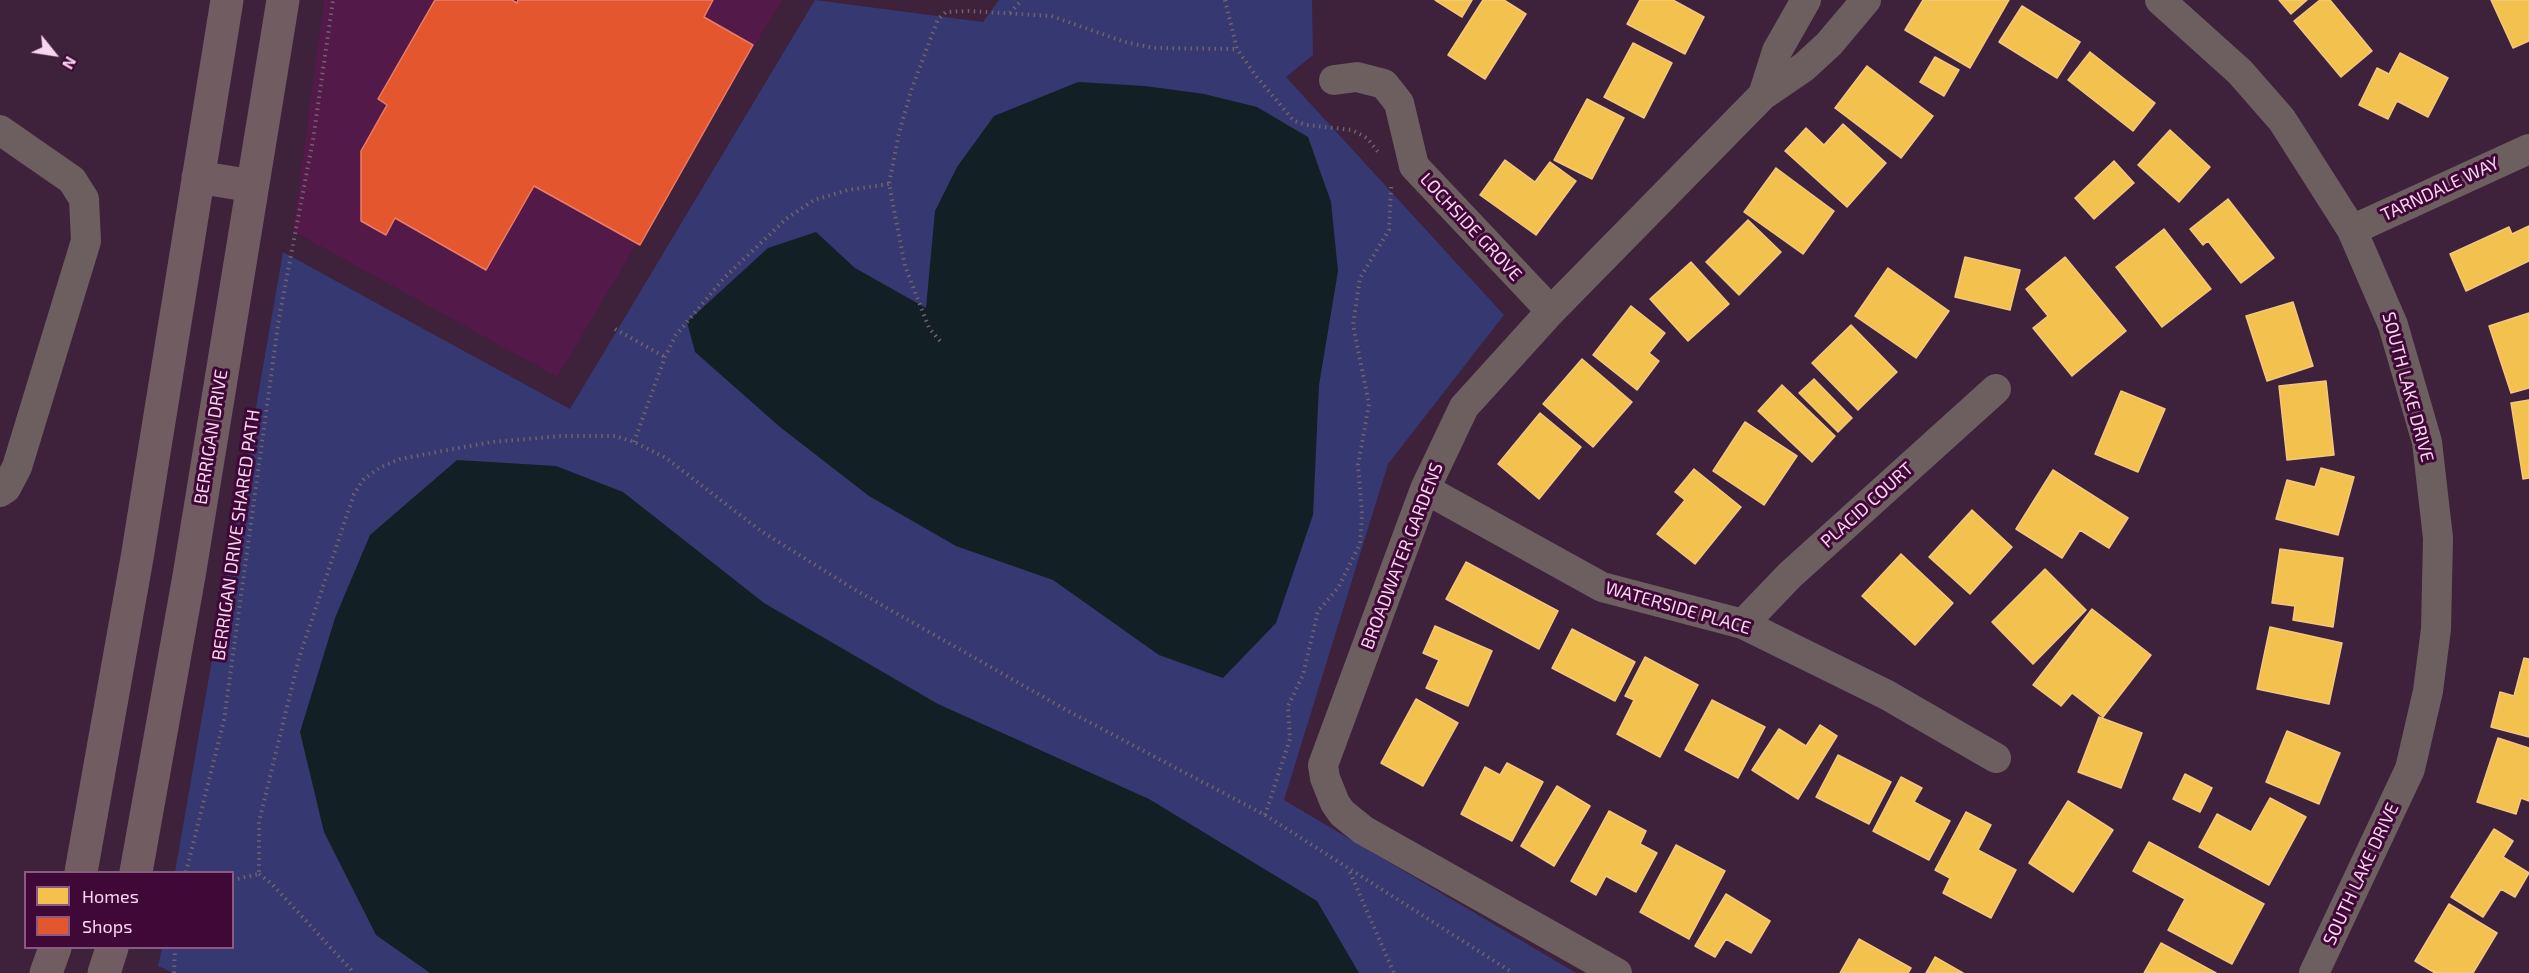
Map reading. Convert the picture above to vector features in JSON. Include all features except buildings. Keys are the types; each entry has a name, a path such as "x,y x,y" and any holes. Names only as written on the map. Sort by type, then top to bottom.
{"main road":[{"path":"81,871 137,558 227,0"},
{"name":"BERRIGAN DRIVE","path":"136,871 189,576 284,0"},
{"path":"198,177 252,186"},
{"path":"46,973 54,949"},
{"path":"104,973 112,949"}],"street":[{"name":"BROADWATER GARDENS","path":"1763,95 1777,51 1806,0"},
{"name":"BROADWATER GARDENS","path":"1617,973 1363,830 1342,813 1325,778 1323,765 1425,489 1464,407 1551,311 1763,95 1804,67 1829,44 1866,0"},
{"name":"SOUTH LAKE DRIVE","path":"2160,0 2240,72 2282,120 2352,230 2393,325 2427,442 2438,538 2436,629 2428,691 2410,769 2314,973"},
{"name":"LOCHSIDE GROVE","path":"1334,80 1357,77 1384,84 1399,103 1403,169 1551,311"},
{"path":"0,130 72,180 84,199 86,241 17,467 6,488 0,492"},
{"name":"TARNDALE WAY","path":"2352,230 2529,148"},
{"name":"PLACID COURT","path":"1743,624 1790,575 1996,389"},
{"name":"WATERSIDE PLACE","path":"1425,489 1602,587 1743,624 1887,695 1996,758"}],"path":[{"name":"BERRIGAN DRIVE SHARED PATH","path":"186,871 224,720 279,318 302,200 333,0"},
{"path":"1009,13 1022,0"},
{"path":"1225,0 1237,49 1256,76 1294,121 1307,125 1352,130 1367,138 1403,169 1389,230 1360,278 1353,325 1369,404 1358,465 1362,514 1360,544 1338,588 1318,611 1303,675 1287,706 1290,739 1264,815"},
{"path":"940,341 929,327 905,266 889,184 905,111 938,18 946,12 1052,16 1125,42 1154,48 1237,49"},
{"path":"634,442 665,357 676,335 725,277 786,219 814,200 848,190 889,184"},
{"path":"615,329 665,357"},
{"path":"354,973 272,884 260,874 259,822 299,658 354,494 364,479 381,467 400,459 491,442 572,436 615,436 634,442 666,458 761,531 852,588 1068,711 1264,815 1513,973"},
{"path":"1349,870 1394,973"},
{"path":"234,880 260,874"},
{"path":"174,973 175,949"}],"shaded area":[{"path":"324,0 782,0 557,377 293,231"},
{"path":"815,0 983,22 999,0 1312,0 1313,55 1286,77 1504,315 1388,464 1284,800 1576,973 173,973 158,966 162,949 234,949 234,871 175,871 283,252 570,409"},
{"path":"1078,82 1145,86 1204,94 1257,107 1308,137 1331,202 1338,271 1319,385 1313,515 1276,623 1223,678 1159,655 1053,580 956,546 869,496 780,427 695,352 687,322 768,248 816,232 855,268 926,308 935,211 957,167 994,116"},
{"path":"457,460 556,466 623,492 764,603 938,704 1149,799 1317,901 1359,973 430,973 376,935 324,832 300,732 335,618 370,535"}]}
